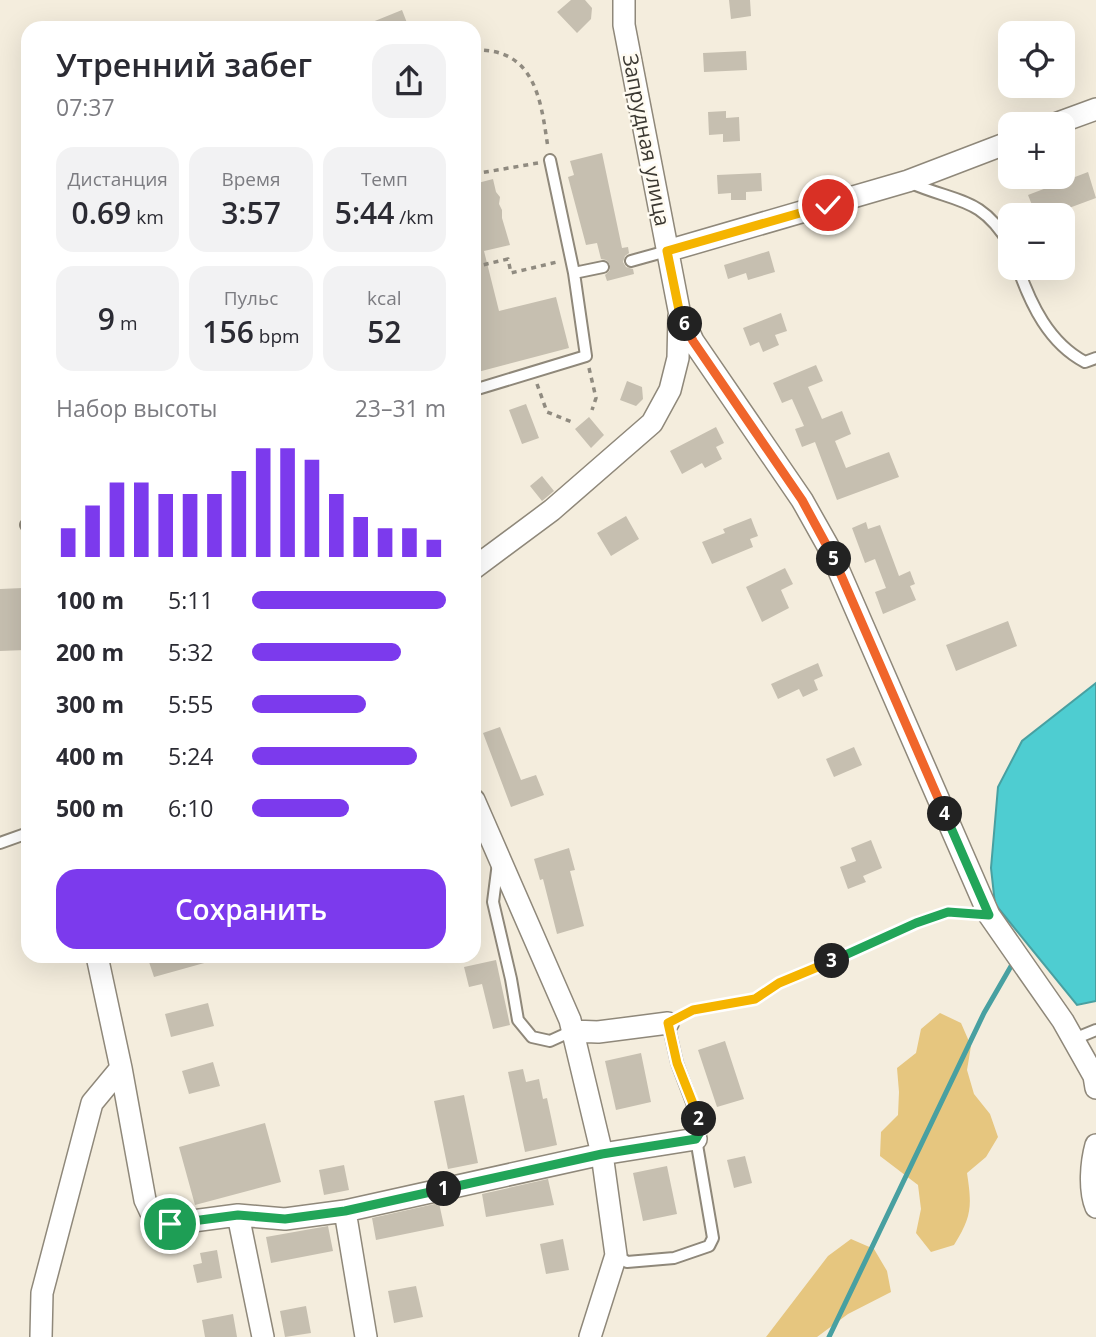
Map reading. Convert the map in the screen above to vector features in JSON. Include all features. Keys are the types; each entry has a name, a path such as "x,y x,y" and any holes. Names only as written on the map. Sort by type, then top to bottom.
{"street":[{"name":"Запрудная улица","path":"624,0 624,25 679,310 693,341 802,500 829,548 989,915 1074,1039 1094,1076 1096,1087"},
{"path":"1075,116 1096,108"},
{"path":"667,251 908,181 998,147"},
{"path":"481,563 552,510 652,424 670,390 678,358 679,310"},
{"path":"481,816 572,1031 602,1154 616,1255 590,1337"},
{"path":"98,963 145,1200 153,1217 170,1224 238,1215 285,1219 345,1211 602,1154 696,1139"},
{"path":"572,1031 598,1032 668,1023"},
{"path":"41,1337 42,1293 92,1103 121,1068"},
{"path":"1096,1145 1093,1154 1092,1197 1096,1207"},
{"path":"345,1211 366,1337"},
{"path":"238,1215 263,1337"}],"lane":[{"path":"481,388 586,356 574,272 550,160"},
{"path":"908,181 984,211 998,227"},
{"path":"631,261 667,251"},
{"path":"574,272 603,267"},
{"path":"1023,280 1050,333 1068,353 1085,362 1096,358"},
{"path":"0,842 21,835"},
{"path":"499,857 493,902 512,979 518,1020 532,1037 550,1041 572,1031"},
{"path":"616,1255 627,1262 674,1258 709,1245 713,1238 696,1139 702,1129 677,1063 668,1023"},
{"path":"1074,1039 1096,1030"}],"path":[{"path":"481,51 507,55 526,69 537,88 550,160 481,173"},
{"path":"481,265 508,259 511,273 571,259"},
{"path":"586,356 596,398 592,410"},
{"path":"533,372 547,412 572,422"},
{"path":"668,1023 693,1010 755,999 779,983 851,954 916,923 948,912 989,915"}],"shaded area":[{"path":"940,1013 961,1023 971,1046 967,1070 974,1094 990,1114 998,1137 986,1157 967,1173 969,1210 960,1235 954,1245 931,1252 916,1233 921,1209 918,1185 880,1156 881,1132 898,1115 897,1068 916,1053 921,1029"},
{"path":"851,1239 874,1249 887,1271 891,1292 848,1314 817,1337 766,1337 828,1256"}],"water":[{"path":"1096,683 1096,1001 1077,1005 995,904 991,868 998,787 1022,741"}],"building":[{"path":"571,0 585,0 592,8 591,19 577,33 557,12"},
{"path":"729,0 750,0 751,16 731,19"},
{"path":"402,10 406,21 375,21"},
{"path":"746,51 747,70 704,72 703,53"},
{"path":"726,111 726,118 739,117 740,141 723,142 723,134 709,135 708,112"},
{"path":"602,153 622,248 628,247 629,253 623,262 626,267 633,269 634,274 607,281 605,275 610,270 610,265 601,259 597,243 586,245 568,177 574,175 570,161"},
{"path":"1088,172 1096,198 1075,206 1075,203 1031,203 1028,195 1044,189 1075,189 1075,177"},
{"path":"761,173 762,191 746,192 746,200 731,200 731,193 718,194 717,175"},
{"path":"493,179 500,197 499,204 510,245 484,251 499,311 556,297 569,348 481,371 481,182"},
{"path":"769,251 775,272 748,280 746,273 728,279 724,265"},
{"path":"781,313 787,331 775,335 779,345 763,352 759,342 750,346 743,328"},
{"path":"816,365 823,381 808,387 822,419 842,411 851,434 835,441 846,468 889,452 899,477 837,500 815,442 802,447 795,429 804,426 792,399 782,403 773,383"},
{"path":"627,381 642,387 643,399 636,406 620,400"},
{"path":"526,404 539,438 522,444 509,410"},
{"path":"589,417 604,435 591,448 575,429"},
{"path":"716,427 724,443 716,447 722,459 705,468 702,463 682,474 670,451"},
{"path":"542,476 554,491 542,501 530,486"},
{"path":"626,516 639,539 611,556 597,533"},
{"path":"751,518 758,536 750,539 753,547 712,564 702,542 725,533 723,529"},
{"path":"866,522 868,529 880,525 899,576 910,571 915,584 910,586 916,600 883,614 875,592 886,588 875,559 865,563 852,528"},
{"path":"785,568 793,584 781,590 789,608 762,622 746,587"},
{"path":"21,588 21,650 0,651 0,589"},
{"path":"1008,621 1017,646 956,671 946,645"},
{"path":"818,663 823,676 814,680 818,690 803,697 799,689 778,699 771,684"},
{"path":"500,727 521,780 536,775 544,795 511,807 483,733"},
{"path":"854,747 862,765 834,777 826,759"},
{"path":"871,840 882,868 863,876 866,882 848,889 840,867 856,861 851,848"},
{"path":"569,848 575,870 570,871 584,926 557,934 543,879 540,880 534,859"},
{"path":"496,960 510,1025 493,1029 482,984 469,987 464,967"},
{"path":"149,963 204,963 154,977"},
{"path":"208,1003 214,1026 171,1037 165,1014"},
{"path":"725,1041 744,1099 717,1107 698,1050"},
{"path":"641,1053 651,1102 616,1110 605,1061"},
{"path":"213,1062 220,1086 189,1094 182,1071"},
{"path":"523,1069 526,1082 539,1079 543,1099 547,1098 557,1145 525,1152 508,1072"},
{"path":"464,1095 478,1163 448,1169 434,1101"},
{"path":"265,1123 281,1182 195,1205 179,1147"},
{"path":"745,1156 752,1183 734,1188 727,1160"},
{"path":"344,1165 349,1190 324,1195 319,1170"},
{"path":"667,1166 677,1214 643,1221 633,1173"},
{"path":"548,1179 554,1205 486,1217 482,1194"},
{"path":"439,1203 444,1226 376,1240 372,1218"},
{"path":"328,1226 333,1251 271,1263 266,1237"},
{"path":"563,1239 569,1270 546,1274 540,1244"},
{"path":"217,1250 222,1278 197,1283 193,1265 202,1263 200,1253"},
{"path":"416,1286 423,1317 394,1323 388,1291"},
{"path":"306,1306 311,1333 285,1337 280,1311"},
{"path":"233,1314 237,1337 205,1337 202,1320"}],"waterway":[{"path":"829,1337 984,1013 1014,961"}],"route":[{"path":"170,1224 238,1215 285,1219 345,1211 602,1154 696,1139 702,1129 677,1063 668,1023 693,1010 755,999 779,983 851,954 916,923 948,912 989,915 829,548 802,500 693,341 679,310 667,251 828,205"}]}
